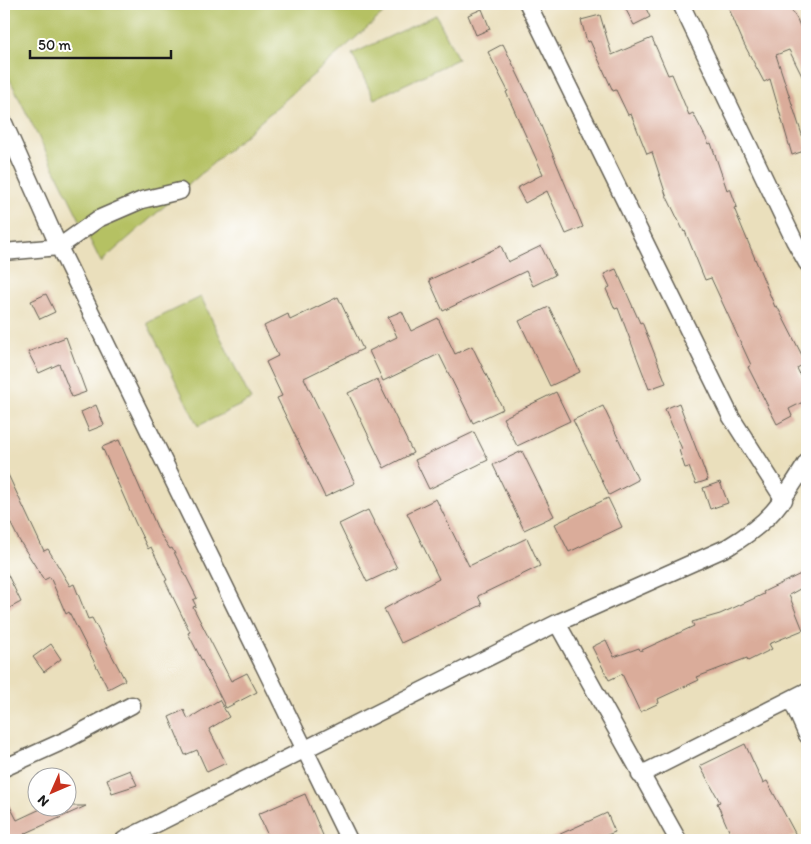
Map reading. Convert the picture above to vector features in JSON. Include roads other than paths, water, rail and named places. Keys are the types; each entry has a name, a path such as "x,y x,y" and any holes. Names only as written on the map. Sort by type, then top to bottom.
{"street":[{"path":"528,4 731,417 784,500"},
{"path":"681,4 794,240 807,263"},
{"path":"4,123 59,247 349,840"},
{"path":"4,252 59,247 98,219 142,200 180,192"},
{"path":"124,840 557,623 728,547 758,527 784,500 807,462"},
{"path":"557,623 640,775 678,840"},
{"path":"640,775 807,691"},
{"path":"791,699 807,735"},
{"path":"4,768 68,740 132,706"}]}
